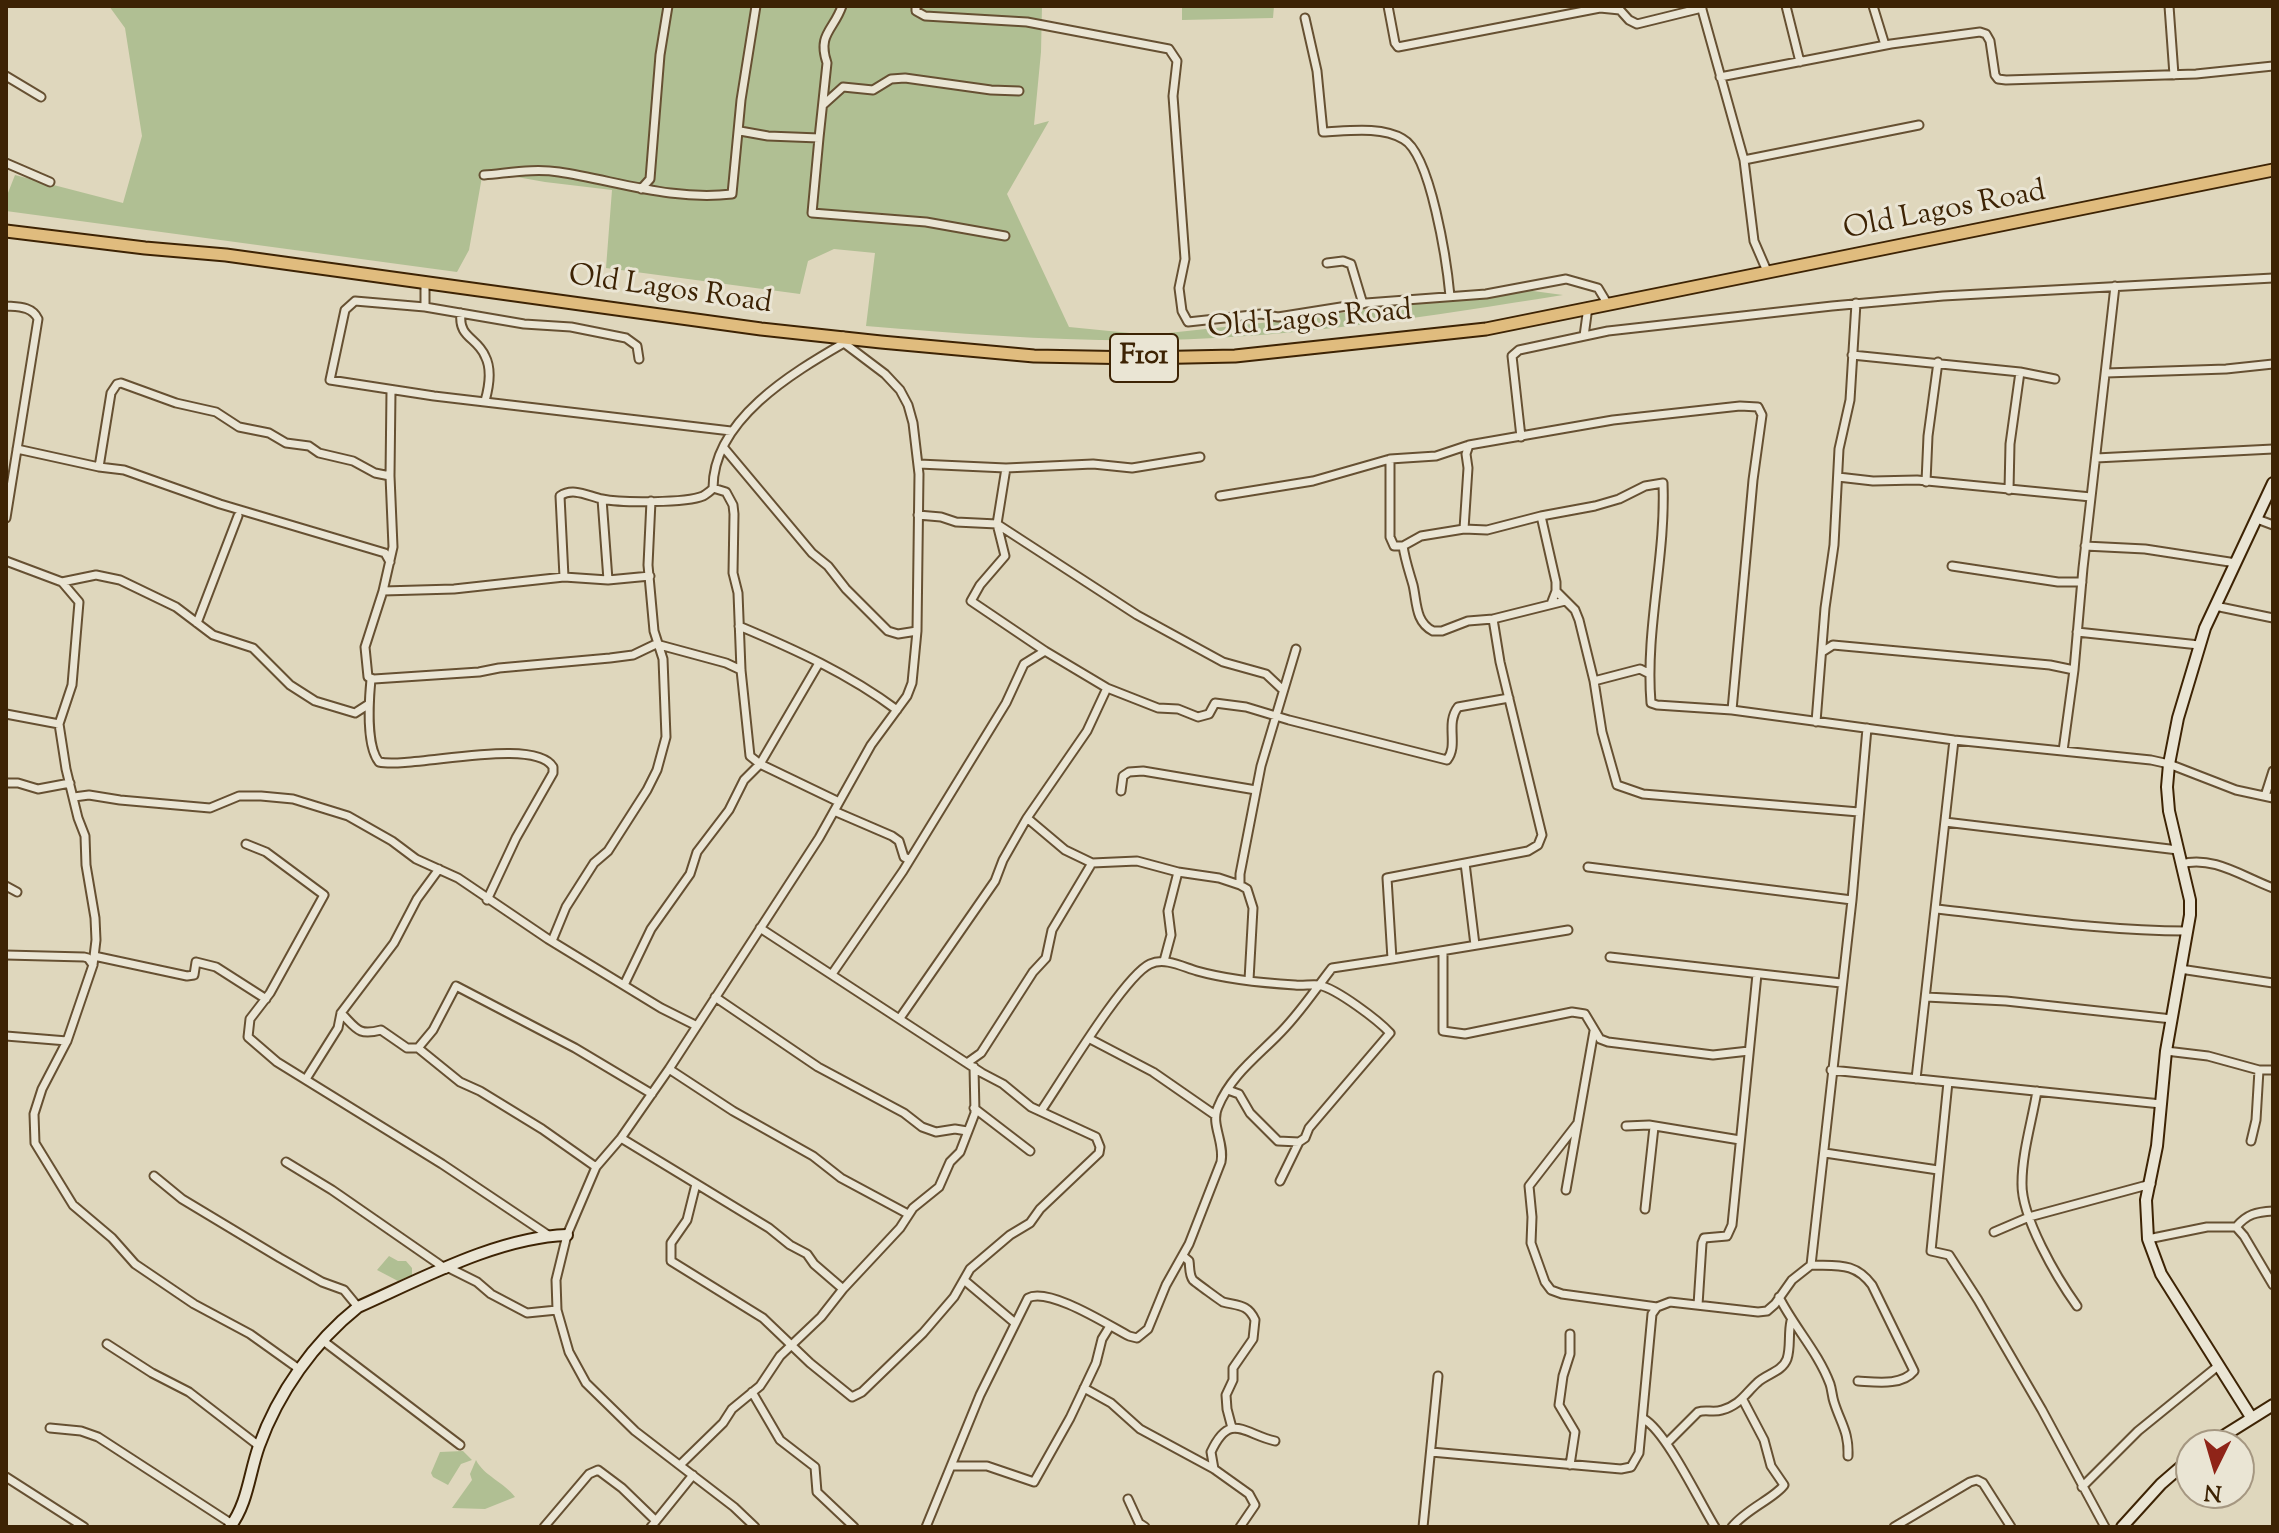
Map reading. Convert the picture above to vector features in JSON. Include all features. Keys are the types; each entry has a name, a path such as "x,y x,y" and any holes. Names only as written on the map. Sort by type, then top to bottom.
{"main road":[{"name":"Old Lagos Road","path":"6,231 226,255 843,340 1034,356 1235,356 1486,329 2273,170"}],"street":[{"path":"641,189 650,179 660,55 668,6"},
{"path":"484,175 530,170 558,172 641,189 705,196 732,194 741,100 756,6"},
{"path":"842,6 838,19 825,33 827,63 812,213 926,222 1005,236"},
{"path":"916,6 916,11 925,16 1027,22 1169,49 1177,61 1173,96 1185,259 1179,288 1182,311 1188,322 1261,314 1278,317 1363,304 1486,294 1566,279 1598,288 1607,303"},
{"path":"1388,6 1398,47 1576,11 1608,7 1622,9 1633,24 1644,24 1701,7 1744,160 1754,241 1767,271"},
{"path":"1786,6 1800,62"},
{"path":"1873,6 1885,45"},
{"path":"2169,6 2174,75"},
{"path":"1305,18 1317,71 1323,132 1355,130 1381,133 1400,137 1410,144 1427,180 1446,256 1450,296"},
{"path":"1720,77 1885,45 1947,35 1986,34 1998,79 2174,75 2273,66"},
{"path":"6,76 41,97"},
{"path":"823,105 843,87 873,90 891,79 1019,91"},
{"path":"1744,160 1919,125"},
{"path":"740,131 768,136 819,138"},
{"path":"6,163 50,182"},
{"path":"1327,263 1343,261 1351,264 1363,304"},
{"path":"1521,437 1512,362 1514,352 1584,336 1856,303 2273,278"},
{"path":"425,281 425,307"},
{"path":"2063,751 2115,286"},
{"path":"639,359 637,346 626,338 571,327 524,324 425,307 355,301 345,310 330,380 391,391 731,431"},
{"path":"1816,722 1839,449 1850,400 1856,303"},
{"path":"6,306 28,309 38,319 6,518"},
{"path":"1584,336 1588,307"},
{"path":"461,313 462,329 484,352 487,360 489,381 485,401"},
{"path":"713,488 713,480 731,431 775,387 843,340 885,374 900,390 908,405 919,464 917,631 912,683 669,1069 621,1138 596,1167 567,1235 556,1280 557,1310 569,1352 586,1383 635,1431 734,1507 755,1527"},
{"path":"1852,355 1938,362 2055,379"},
{"path":"1926,482 1928,436 1938,362"},
{"path":"2106,373 2186,372 2273,364"},
{"path":"2009,490 2010,444 2020,372"},
{"path":"99,467 111,393 121,383 176,403 216,412 239,427 269,433 286,443 309,446 322,454 353,461 375,473 390,476"},
{"path":"391,391 393,547 365,647 366,675 371,679 479,672 610,658 633,655 656,644 741,670"},
{"path":"1220,496 1313,481 1390,459 1436,456 1469,445 1613,420 1740,406 1758,407 1762,415 1732,710"},
{"path":"1464,529 1466,454 1469,445"},
{"path":"724,448 812,553 828,566 875,620 888,631 898,634 917,631"},
{"path":"17,449 124,470 220,504 385,553 390,562"},
{"path":"2096,458 2273,449"},
{"path":"919,464 1006,468 1093,464 1132,468 1200,457"},
{"path":"1390,459 1390,537 1394,546 1403,546 1421,536 1464,529 1487,530 1595,506 1619,499 1645,486 1663,483 1665,521 1650,630 1648,673 1651,703 1732,710 1954,740 2169,764 2208,781 2269,797 2273,771"},
{"path":"1006,468 997,524 1005,556 980,585 971,601 1107,688 1158,708 1178,709 1198,717 1209,714 1215,703 1246,707 1447,760 1452,749 1450,724 1458,707 1509,698"},
{"path":"1838,477 2091,497"},
{"path":"2251,1417 2161,1274 2148,1239 2146,1200 2151,1184 2166,1051 2190,900 2169,811 2169,764 2178,718 2199,645 2273,483"},
{"path":"564,577 560,496 565,492 585,493 602,499 651,501 694,498 703,496 713,488"},
{"path":"713,488 726,492 733,505 733,573 738,593 741,670 750,756 760,764 839,802"},
{"path":"602,499 608,580"},
{"path":"552,941 566,907 594,863 608,851 657,770 666,737 663,659 656,644 650,576 651,501"},
{"path":"918,515 956,522 997,524 1137,615 1229,665 1266,674 1283,690"},
{"path":"197,623 238,516"},
{"path":"1541,516 1556,591 1575,610 1579,620 1594,681 1602,732 1617,785 1643,794 1859,812"},
{"path":"2257,519 2273,525"},
{"path":"1403,546 1417,610 1426,628 1433,631 1565,601"},
{"path":"2085,546 2145,549 2236,563"},
{"path":"6,561 62,582 80,607 72,685 59,724 86,844 86,865 96,927 93,965 67,1041 39,1098 34,1114 34,1137 73,1205 112,1238 141,1270 194,1304 250,1334 299,1369"},
{"path":"1952,566 2058,582 2082,582"},
{"path":"62,582 96,575 110,577 176,607 213,635 253,648 290,685 315,701 355,713 369,704"},
{"path":"383,591 454,589 564,577 608,580 650,576"},
{"path":"1551,604 1556,591"},
{"path":"2215,606 2273,618"},
{"path":"1392,959 1387,878 1528,851 1538,845 1542,835 1493,619"},
{"path":"739,626 867,687 897,710"},
{"path":"2077,632 2199,645"},
{"path":"1824,635 1833,645"},
{"path":"1822,652 1833,645 2050,665 2074,670"},
{"path":"1240,885 1256,790 1296,649"},
{"path":"832,974 903,871 1006,703 1024,664 1045,651"},
{"path":"624,985 651,929 690,874 697,852 729,810 744,780 760,764 819,663"},
{"path":"1594,681 1640,669 1648,673"},
{"path":"371,679 372,742 379,762 492,754 550,761 553,773 516,838 487,900"},
{"path":"900,1018 995,881 1027,818 1087,731 1107,688"},
{"path":"6,714 59,724"},
{"path":"1811,1265 1852,900 1867,728"},
{"path":"1916,1079 1954,740"},
{"path":"1121,791 1123,776 1129,772 1143,771 1256,790"},
{"path":"6,783 38,789 70,783"},
{"path":"74,797 97,795 210,808 239,796 293,799 348,816 392,841 407,855 458,878 552,941 697,1026"},
{"path":"834,811 892,836 899,841 904,857 908,859"},
{"path":"1027,818 1065,850 1092,863 1137,861 1178,872 1219,878 1247,889 1253,908 1249,980"},
{"path":"1945,822 2178,850"},
{"path":"246,844 266,852 324,895 266,999 250,1019 248,1037 277,1062 442,1164 548,1235"},
{"path":"2181,864 2197,860 2223,867 2273,888"},
{"path":"680,1465 723,1423 732,1409 767,1378 773,1367 900,1228 908,1214 939,1187 950,1162 960,1152 972,1121 971,1065 1033,972 1046,958 1052,930 1092,863"},
{"path":"1465,863 1475,945"},
{"path":"1588,867 1852,900"},
{"path":"306,1079 338,1028 341,1013 394,943 417,899 439,869"},
{"path":"1164,961 1171,935 1168,911 1178,872"},
{"path":"6,886 17,892"},
{"path":"1936,909 2071,926 2187,931"},
{"path":"696,1184 687,1220 671,1243 671,1261 763,1318 832,1383 848,1395 856,1396 923,1333 980,1259 1030,1223 1040,1209 1099,1153 1096,1137 1041,1111 760,928"},
{"path":"1215,1115 1241,1070 1277,1036 1332,968 1568,930"},
{"path":"1443,951 1443,1031 1465,1034 1572,1012 1585,1014 1600,1039 1608,1042 1713,1055 1749,1051"},
{"path":"6,955 84,957 93,965"},
{"path":"94,956 187,976 194,975 196,962 216,967 266,999"},
{"path":"1610,957 1841,983"},
{"path":"1041,1111 1136,974 1151,963 1164,961 1217,976 1303,986 1320,985 1360,1008 1390,1033 1309,1128 1280,1181"},
{"path":"2180,969 2273,983"},
{"path":"1698,1305 1704,1238 1721,1238 1730,1233 1757,974"},
{"path":"418,1048 433,1030 456,986 575,1048 652,1094"},
{"path":"715,997 818,1067 904,1113 922,1127 936,1132 967,1131"},
{"path":"1926,997 2006,1001 2172,1019"},
{"path":"341,1013 360,1032 367,1034 381,1030 407,1048 418,1048 452,1077 542,1129 596,1167"},
{"path":"1566,1190 1594,1031"},
{"path":"6,1036 67,1041"},
{"path":"926,1527 1028,1298 1038,1294 1065,1303 1129,1336 1137,1338 1143,1335 1183,1256 1221,1162 1223,1143 1215,1115 1153,1072 1090,1039"},
{"path":"2166,1051 2208,1056 2259,1070 2273,1070"},
{"path":"669,1069 733,1111 813,1156 841,1178 908,1214"},
{"path":"1831,1070 2161,1104"},
{"path":"2251,1141 2256,1120 2259,1070"},
{"path":"1948,1082 1931,1251 1949,1255 1978,1300 2105,1527"},
{"path":"1228,1090 1239,1094 1250,1113 1278,1141 1299,1142"},
{"path":"2037,1091 2022,1174 2023,1202 2062,1285 2077,1306"},
{"path":"974,1108 1030,1151"},
{"path":"1577,1124 1529,1186 1531,1243 1551,1290 1657,1307 1670,1302 1758,1312 1767,1311 1792,1280 1811,1265 1853,1267 1863,1273 1872,1285 1914,1371 1909,1377 1892,1381 1858,1381"},
{"path":"1626,1126 1654,1127 1740,1140"},
{"path":"1645,1209 1654,1127"},
{"path":"621,1138 807,1254 843,1289"},
{"path":"1825,1153 1938,1170"},
{"path":"286,1162 448,1268 477,1282 491,1294 527,1313 557,1310"},
{"path":"154,1176 182,1199 280,1258 322,1282 344,1290 358,1307"},
{"path":"1994,1232 2029,1217 2151,1184"},
{"path":"2148,1239 2207,1227 2236,1227 2255,1212 2273,1211"},
{"path":"2236,1227 2273,1285"},
{"path":"50,1428 81,1431 98,1437 231,1526 246,1496 259,1446 299,1369 322,1340 358,1307 525,1239 567,1235"},
{"path":"1183,1256 1189,1261 1190,1274 1196,1283 1219,1300 1245,1307 1255,1320 1253,1339 1233,1368 1233,1380 1226,1395 1232,1428"},
{"path":"964,1280 1015,1323"},
{"path":"1779,1297 1791,1321 1808,1341 1831,1387 1833,1400 1848,1432 1848,1456"},
{"path":"1431,1452 1621,1469 1631,1467 1639,1453 1652,1314 1657,1307"},
{"path":"1667,1443 1701,1410 1719,1412 1743,1400 1756,1383 1786,1362 1791,1321"},
{"path":"951,1466 987,1466 1034,1482 1084,1388 1110,1326"},
{"path":"1570,1334 1570,1354 1559,1405 1575,1432 1570,1465"},
{"path":"322,1340 460,1445"},
{"path":"107,1344 189,1392 259,1446"},
{"path":"2082,1487 2170,1403 2218,1366"},
{"path":"1423,1526 1438,1376"},
{"path":"1084,1388 1111,1403 1140,1429 1214,1469 1249,1494 1255,1502 1240,1527"},
{"path":"752,1392 780,1440 812,1462 817,1492 854,1527"},
{"path":"1732,1527 1743,1515 1784,1485 1771,1466 1764,1440 1743,1400"},
{"path":"2233,1429 2273,1405"},
{"path":"1644,1419 1655,1427 1667,1443 1715,1527"},
{"path":"1214,1469 1211,1452 1221,1434 1232,1428 1241,1427 1275,1441"},
{"path":"544,1527 589,1474 598,1470 622,1488 653,1524 693,1475"},
{"path":"2122,1527 2175,1472"},
{"path":"6,1477 84,1527"},
{"path":"1894,1527 1977,1480 1983,1483 2011,1527"},
{"path":"1128,1499 1139,1523 1145,1527"},
{"path":"1911,1518 1916,1527"}],"green space":[{"path":"109,6 1042,6 1034,125 1049,121 1007,194 1069,327 1150,335 1298,319 1449,298 1503,287 1563,295 1414,318 1264,335 1164,340 1015,337 866,326 875,253 834,249 808,261 800,294 606,268 612,190 483,171 469,250 457,272 6,211 6,198 15,175 123,203 142,136 125,28"},
{"path":"1182,6 1274,6 1273,18 1182,20"},
{"path":"389,1256 406,1261 412,1268 412,1275 398,1281 377,1270"},
{"path":"463,1451 472,1460 461,1464 448,1485 433,1477 431,1473 440,1452"},
{"path":"476,1460 515,1497 485,1509 452,1508 472,1480 470,1474"}]}
